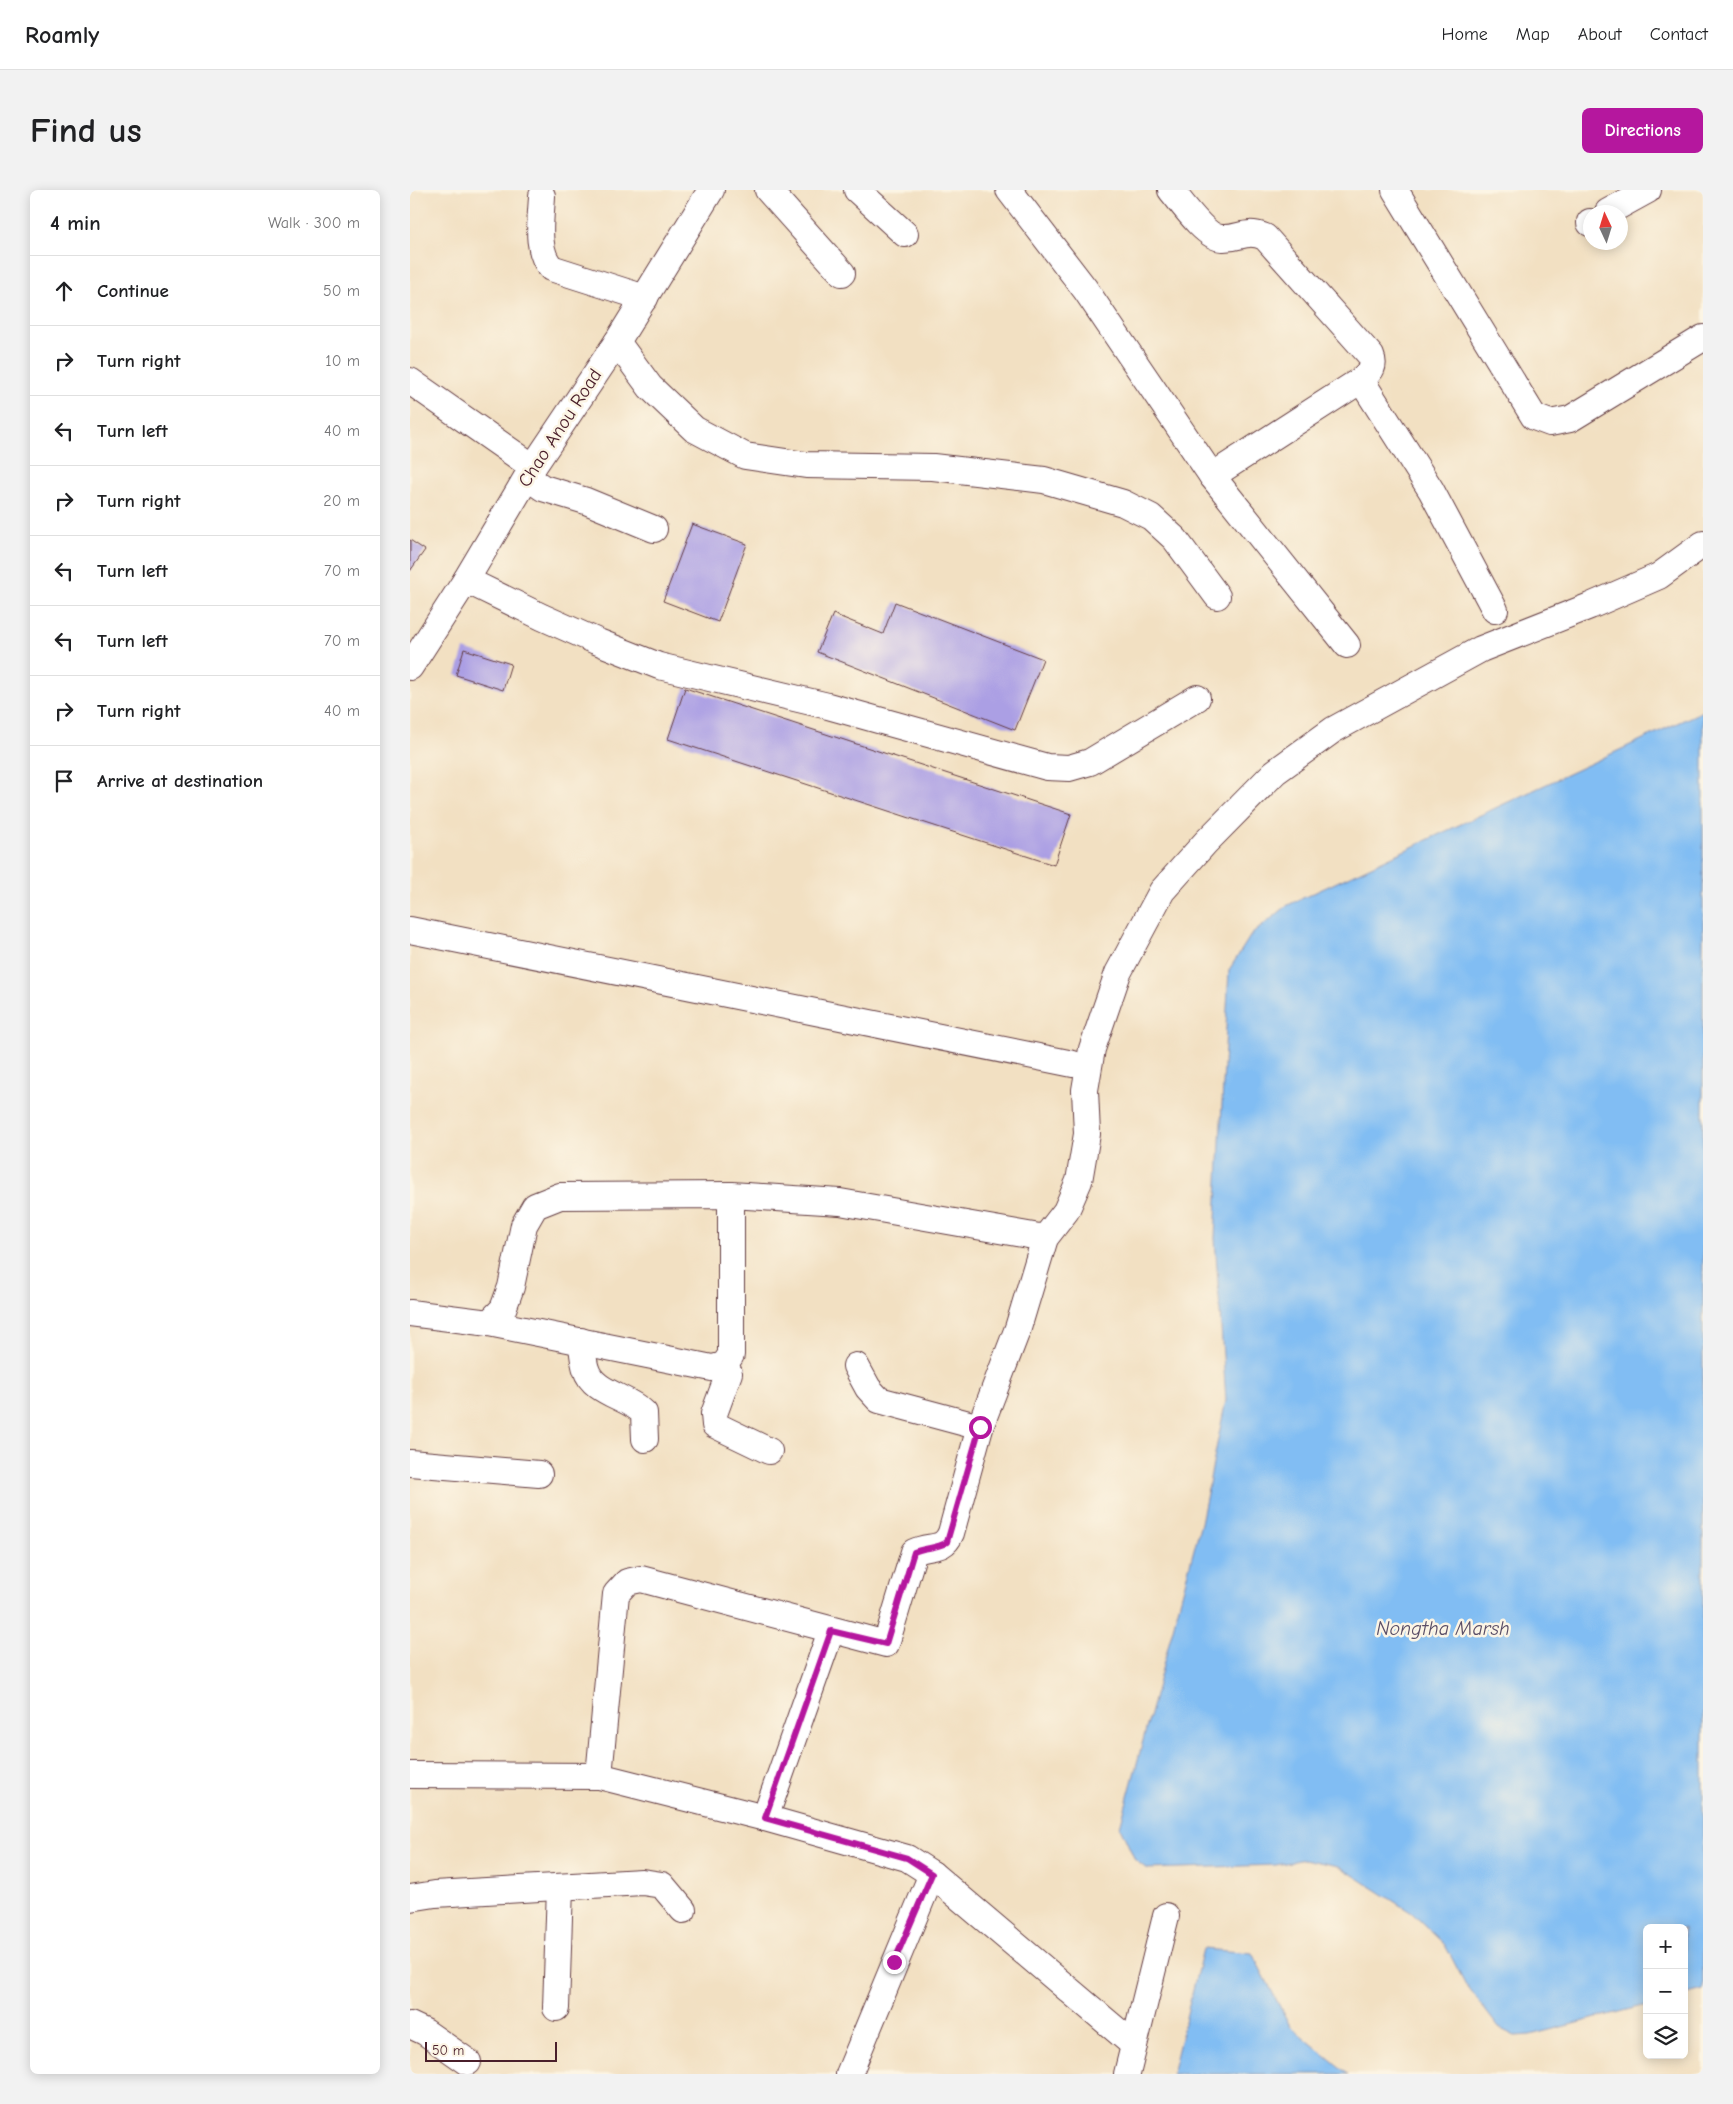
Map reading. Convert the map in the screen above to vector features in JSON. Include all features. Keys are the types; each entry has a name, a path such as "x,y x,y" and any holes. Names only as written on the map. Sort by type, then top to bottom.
{"street":[{"name":"Chao Anou Road","path":"410,668 466,580 530,472 617,342 711,190"},
{"path":"768,190 842,273"},
{"path":"857,190 905,234"},
{"path":"1009,190 1085,288 1212,476 1347,645"},
{"path":"1171,190 1210,234 1221,239 1252,232 1265,237 1371,356 1374,363 1373,369 1361,380 1212,476"},
{"path":"1621,205 1648,190"},
{"path":"1397,191 1534,417 1550,423 1570,418 1703,338"},
{"path":"542,196 540,245 545,262 550,268 644,298"},
{"path":"617,342 650,387 694,429 745,456 806,465 933,467 1044,480 1123,503 1152,517 1175,539 1217,596"},
{"path":"1361,380 1431,490 1495,610"},
{"path":"410,381 530,472 543,488 586,501 654,528"},
{"path":"599,1776 616,1594 627,1582 641,1579 831,1631 886,1644 914,1552 947,1542 980,1427 1018,1328 1045,1238 1066,1211 1079,1181 1087,1134 1086,1090 1092,1049 1118,973 1162,891 1206,842 1275,772 1333,730 1481,649 1590,606 1659,576 1703,544"},
{"path":"466,580 542,618 659,666 828,706 1046,767 1069,768 1090,762 1197,698"},
{"path":"410,930 1073,1064"},
{"path":"489,1323 503,1309 511,1287 524,1225 536,1206 560,1196 731,1195 840,1202 1045,1238"},
{"path":"410,1314 489,1323 712,1368 724,1365 731,1355 731,1195"},
{"path":"581,1341 586,1370 597,1386 635,1404 644,1413 645,1439"},
{"path":"724,1365 729,1373 714,1414 715,1424 769,1450"},
{"path":"856,1366 868,1388 879,1400 980,1427"},
{"path":"410,1463 540,1474"},
{"path":"765,1818 831,1631"},
{"path":"410,1775 599,1776 765,1818 907,1858 932,1874 1134,2045"},
{"path":"849,2074 932,1874"},
{"path":"410,1898 435,1894 642,1882 662,1884 683,1910"},
{"path":"556,2008 560,1887"},
{"path":"1127,2074 1166,1916"},
{"path":"410,2025 425,2032 468,2062"}],"water":[{"name":"Nongtha Marsh","path":"1703,711 1703,1990 1688,1994 1688,1924 1643,1924 1643,2006 1530,2035 1515,2036 1499,2028 1466,1985 1445,1945 1412,1913 1339,1866 1304,1859 1276,1865 1147,1869 1135,1860 1120,1827 1201,1523 1226,1400 1215,1238 1229,970 1251,935 1288,905"},
{"path":"1203,1949 1252,1953 1290,2026 1348,2074 1172,2074"}],"building":[{"path":"692,524 747,544 718,622 663,601"},
{"path":"410,540 425,550 410,571"},
{"path":"895,602 1043,659 1015,730 817,652 833,614 883,634"},
{"path":"464,649 511,664 503,690 456,675"},
{"path":"685,688 1071,814 1054,865 668,739"}],"route":[{"path":"894,1962 932,1874 907,1858 765,1818 831,1631 886,1644 914,1552 942,1545 947,1542 951,1533 980,1427"}]}
